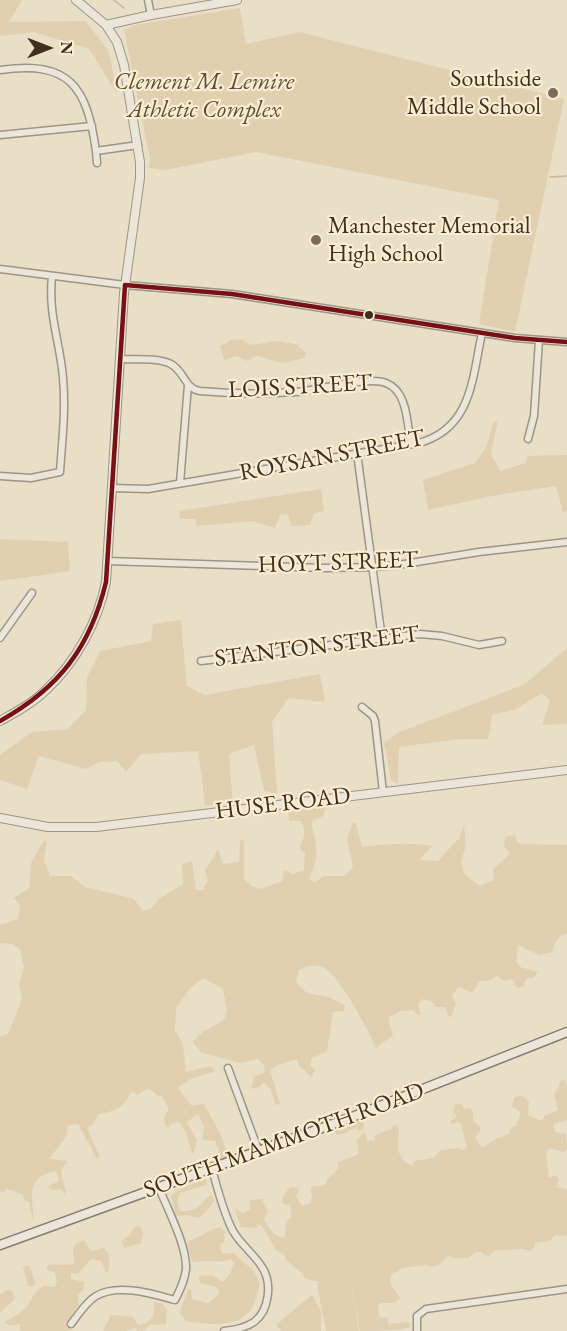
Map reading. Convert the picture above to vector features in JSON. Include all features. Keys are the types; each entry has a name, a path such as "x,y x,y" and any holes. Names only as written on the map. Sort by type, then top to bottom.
{"main road":[{"name":"SOUTH MAMMOTH ROAD","path":"0,1245 259,1152 567,1032"}],"street":[{"path":"0,722 45,692 72,659 99,610 106,582 125,285 140,178 138,145 121,52 114,34 76,0"},
{"path":"148,0 151,15"},
{"path":"106,25 237,0"},
{"path":"0,70 33,67 58,74 72,83 87,107 97,163"},
{"path":"0,135 92,126"},
{"path":"96,151 138,145"},
{"path":"0,269 125,285 232,294 482,333 567,342"},
{"path":"0,476 32,478 60,472 65,397 62,366 53,326 52,276"},
{"name":"ROYSAN STREET","path":"112,488 140,489 426,441 439,435 459,416 468,396 482,333"},
{"path":"528,439 534,416 539,340"},
{"path":"121,359 168,363 178,370 188,385 180,483"},
{"name":"LOIS STREET","path":"188,385 201,391 274,393 379,381 393,387 401,398 411,444"},
{"path":"357,453 382,639"},
{"name":"HOYT STREET","path":"107,561 325,568 398,566 479,552 567,542"},
{"path":"0,638 32,593"},
{"name":"STANTON STREET","path":"201,661 427,634 485,645 502,641"},
{"path":"362,707 375,722 383,792"},
{"name":"HUSE ROAD","path":"0,818 48,827 96,827 567,770"},
{"path":"228,1068 259,1152"},
{"path":"212,1169 230,1224 239,1240 264,1269 268,1284 267,1301 258,1319 242,1329 224,1331"},
{"path":"70,1324 96,1295 113,1291 145,1292 175,1300 185,1275 186,1263 159,1188"},
{"path":"417,1331 417,1316 426,1309 567,1289"}],"green space":[{"path":"0,0 22,0 9,22 86,21 109,52 117,94 89,49 34,32 0,36"},
{"name":"Clement M. Lemire Athletic Complex","path":"240,8 246,44 299,32 564,99 515,332 479,324 499,200 256,152 166,170 149,168 150,159 124,30 135,25"},
{"path":"242,339 251,345 277,341 296,344 306,353 305,358 283,363 257,356 246,361 237,356 224,360 220,346 232,340"},
{"path":"498,420 491,454 500,471 526,463 527,456 567,455 567,511 563,512 556,486 497,495 428,510 423,480 475,463 486,447 493,424"},
{"path":"321,489 324,511 314,513 310,525 291,526 288,514 280,515 275,528 252,521 197,526 195,519 180,519 179,511"},
{"path":"0,539 68,542 70,571 0,581"},
{"path":"181,620 187,686 205,695 320,674 325,702 288,698 272,722 277,793 264,791 254,745 229,754 233,805 205,805 198,751 141,754 126,772 117,761 99,762 86,769 39,756 27,789 0,780 0,755 32,732 68,729 86,710 87,677 100,651 151,641 153,624"},
{"path":"567,648 567,724 542,725 550,701 542,693 516,709 492,715 488,739 460,739 399,747 398,784 391,781 384,742 400,732 525,684"},
{"path":"326,807 323,816 311,822 316,851 315,864 309,879 315,883 323,876 345,876 353,867 347,839 353,822 356,823 362,847 397,844 432,846 419,860 438,861 459,838 464,825 466,846 461,862 464,874 480,886 494,880 493,869 510,854 504,846 505,837 515,835 517,842 523,844 567,845 567,934 559,938 552,952 539,955 518,945 516,961 520,967 538,972 534,978 527,978 523,987 517,988 512,979 505,981 497,976 489,981 480,981 472,993 459,987 452,995 456,1003 451,1018 447,1014 446,1007 436,1007 431,1001 421,999 418,1004 421,1014 417,1015 414,1010 401,1011 389,1017 393,1035 376,1048 354,1005 332,974 323,967 316,966 299,970 296,982 307,993 328,997 345,1005 344,1011 333,1012 327,1051 312,1058 310,1065 315,1070 312,1077 299,1066 297,1059 279,1064 270,1070 280,1104 276,1105 270,1088 264,1082 259,1087 251,1089 254,1077 265,1072 264,1065 258,1059 240,1063 200,1052 193,1042 201,1033 224,1020 227,1011 223,989 203,978 189,989 176,1009 175,1030 183,1045 186,1072 210,1066 216,1071 190,1079 178,1088 192,1106 204,1104 221,1135 228,1157 222,1160 215,1141 202,1140 204,1127 198,1114 187,1122 197,1140 193,1155 185,1130 179,1122 172,1123 168,1128 165,1126 164,1118 169,1109 161,1095 158,1096 149,1088 137,1095 132,1091 126,1101 115,1110 98,1114 93,1124 87,1128 100,1157 97,1159 78,1124 68,1125 66,1137 49,1159 67,1161 61,1171 67,1197 61,1189 50,1190 48,1186 59,1181 56,1170 40,1177 33,1189 33,1221 29,1202 24,1200 23,1195 6,1188 4,1193 0,1191 0,1036 8,1034 22,999 19,984 24,968 20,949 13,944 0,943 0,925 18,919 20,907 14,898 29,888 31,863 44,840 47,842 44,860 50,876 71,876 85,887 134,899 143,911 152,908 159,899 183,884 182,864 192,861 196,890 203,890 208,880 205,871 218,849 223,864 239,862 240,841 244,840 244,878 251,886 261,889 282,881 284,870 293,874 304,870 305,852 301,851 300,846 304,837 304,828 301,821 289,821 288,811"},
{"path":"565,1080 567,1120 553,1124 555,1132 566,1134 567,1149 564,1152 549,1148 546,1153 549,1178 555,1175 559,1179 556,1187 567,1189 567,1236 556,1235 549,1241 535,1243 534,1248 530,1251 495,1250 489,1256 476,1252 468,1258 453,1258 449,1255 433,1267 423,1265 403,1268 390,1276 391,1285 400,1298 395,1303 380,1303 379,1317 387,1318 389,1324 407,1322 410,1327 360,1331 350,1277 359,1331 326,1331 317,1284 320,1282 304,1278 303,1274 287,1261 284,1254 276,1250 262,1226 257,1224 257,1228 241,1227 234,1208 243,1213 250,1209 251,1200 262,1199 268,1211 264,1219 275,1234 285,1237 286,1222 291,1217 290,1204 286,1205 282,1202 282,1198 289,1188 294,1187 299,1190 296,1196 302,1206 310,1203 312,1197 310,1190 313,1186 326,1184 338,1169 338,1162 359,1154 357,1140 365,1132 367,1141 375,1140 375,1135 396,1125 399,1129 400,1155 412,1166 414,1161 434,1158 441,1150 457,1148 463,1150 467,1147 461,1124 457,1122 451,1124 450,1121 457,1117 453,1111 455,1105 462,1104 464,1109 470,1108 473,1121 481,1127 475,1138 482,1148 509,1134 511,1127 516,1126 521,1112 512,1106 515,1097 523,1096 529,1102 528,1115 542,1121 544,1116 558,1110 554,1095 561,1081"},
{"path":"358,1121 364,1123 363,1129 359,1131 355,1128 337,1135 334,1130"},
{"path":"203,1179 206,1180 206,1185 180,1193 177,1201 180,1211 189,1211 200,1206 209,1196 213,1196 214,1201 206,1212 198,1218 187,1215 176,1216 171,1196 174,1192"},
{"path":"136,1226 141,1227 143,1232 141,1243 124,1248 122,1241"},
{"path":"220,1227 225,1232 224,1242 220,1244 222,1254 233,1253 254,1271 260,1283 255,1301 247,1314 232,1322 213,1324 186,1321 180,1312 188,1289 191,1290 192,1299 208,1303 220,1293 216,1287 201,1283 198,1276 211,1275 223,1282 234,1263 231,1259 193,1262 189,1252 188,1241"},
{"path":"84,1240 91,1251 104,1248 106,1250 109,1256 109,1266 106,1272 101,1261 91,1259 78,1274 71,1273 71,1279 84,1282 84,1288 78,1295 79,1304 67,1322 68,1328 73,1331 20,1331 20,1324 10,1326 4,1322 23,1310 43,1286 55,1287 57,1280 54,1272 46,1270 48,1265 75,1263 74,1246"},
{"path":"26,1265 30,1267 36,1284 33,1287 28,1286 23,1267"},
{"path":"10,1289 15,1299 0,1312 0,1294"},
{"path":"312,1295 321,1312 321,1331 281,1331 276,1325"},
{"path":"154,1302 162,1303 167,1311 166,1324 150,1325 143,1331 137,1331 135,1328 125,1331 103,1331 111,1315 133,1317 138,1325 145,1324 154,1316"}],"waterway":[{"path":"114,0 124,8"},
{"path":"550,177 567,176"}],"transit line":[{"path":"125,285 232,294 515,338 567,342"},
{"path":"0,721 39,695 69,664 91,627 106,582 125,285"}],"place":[{"name":"Southside Middle School","path":"553,93"},
{"name":"Manchester Memorial High School","path":"316,240"}]}
